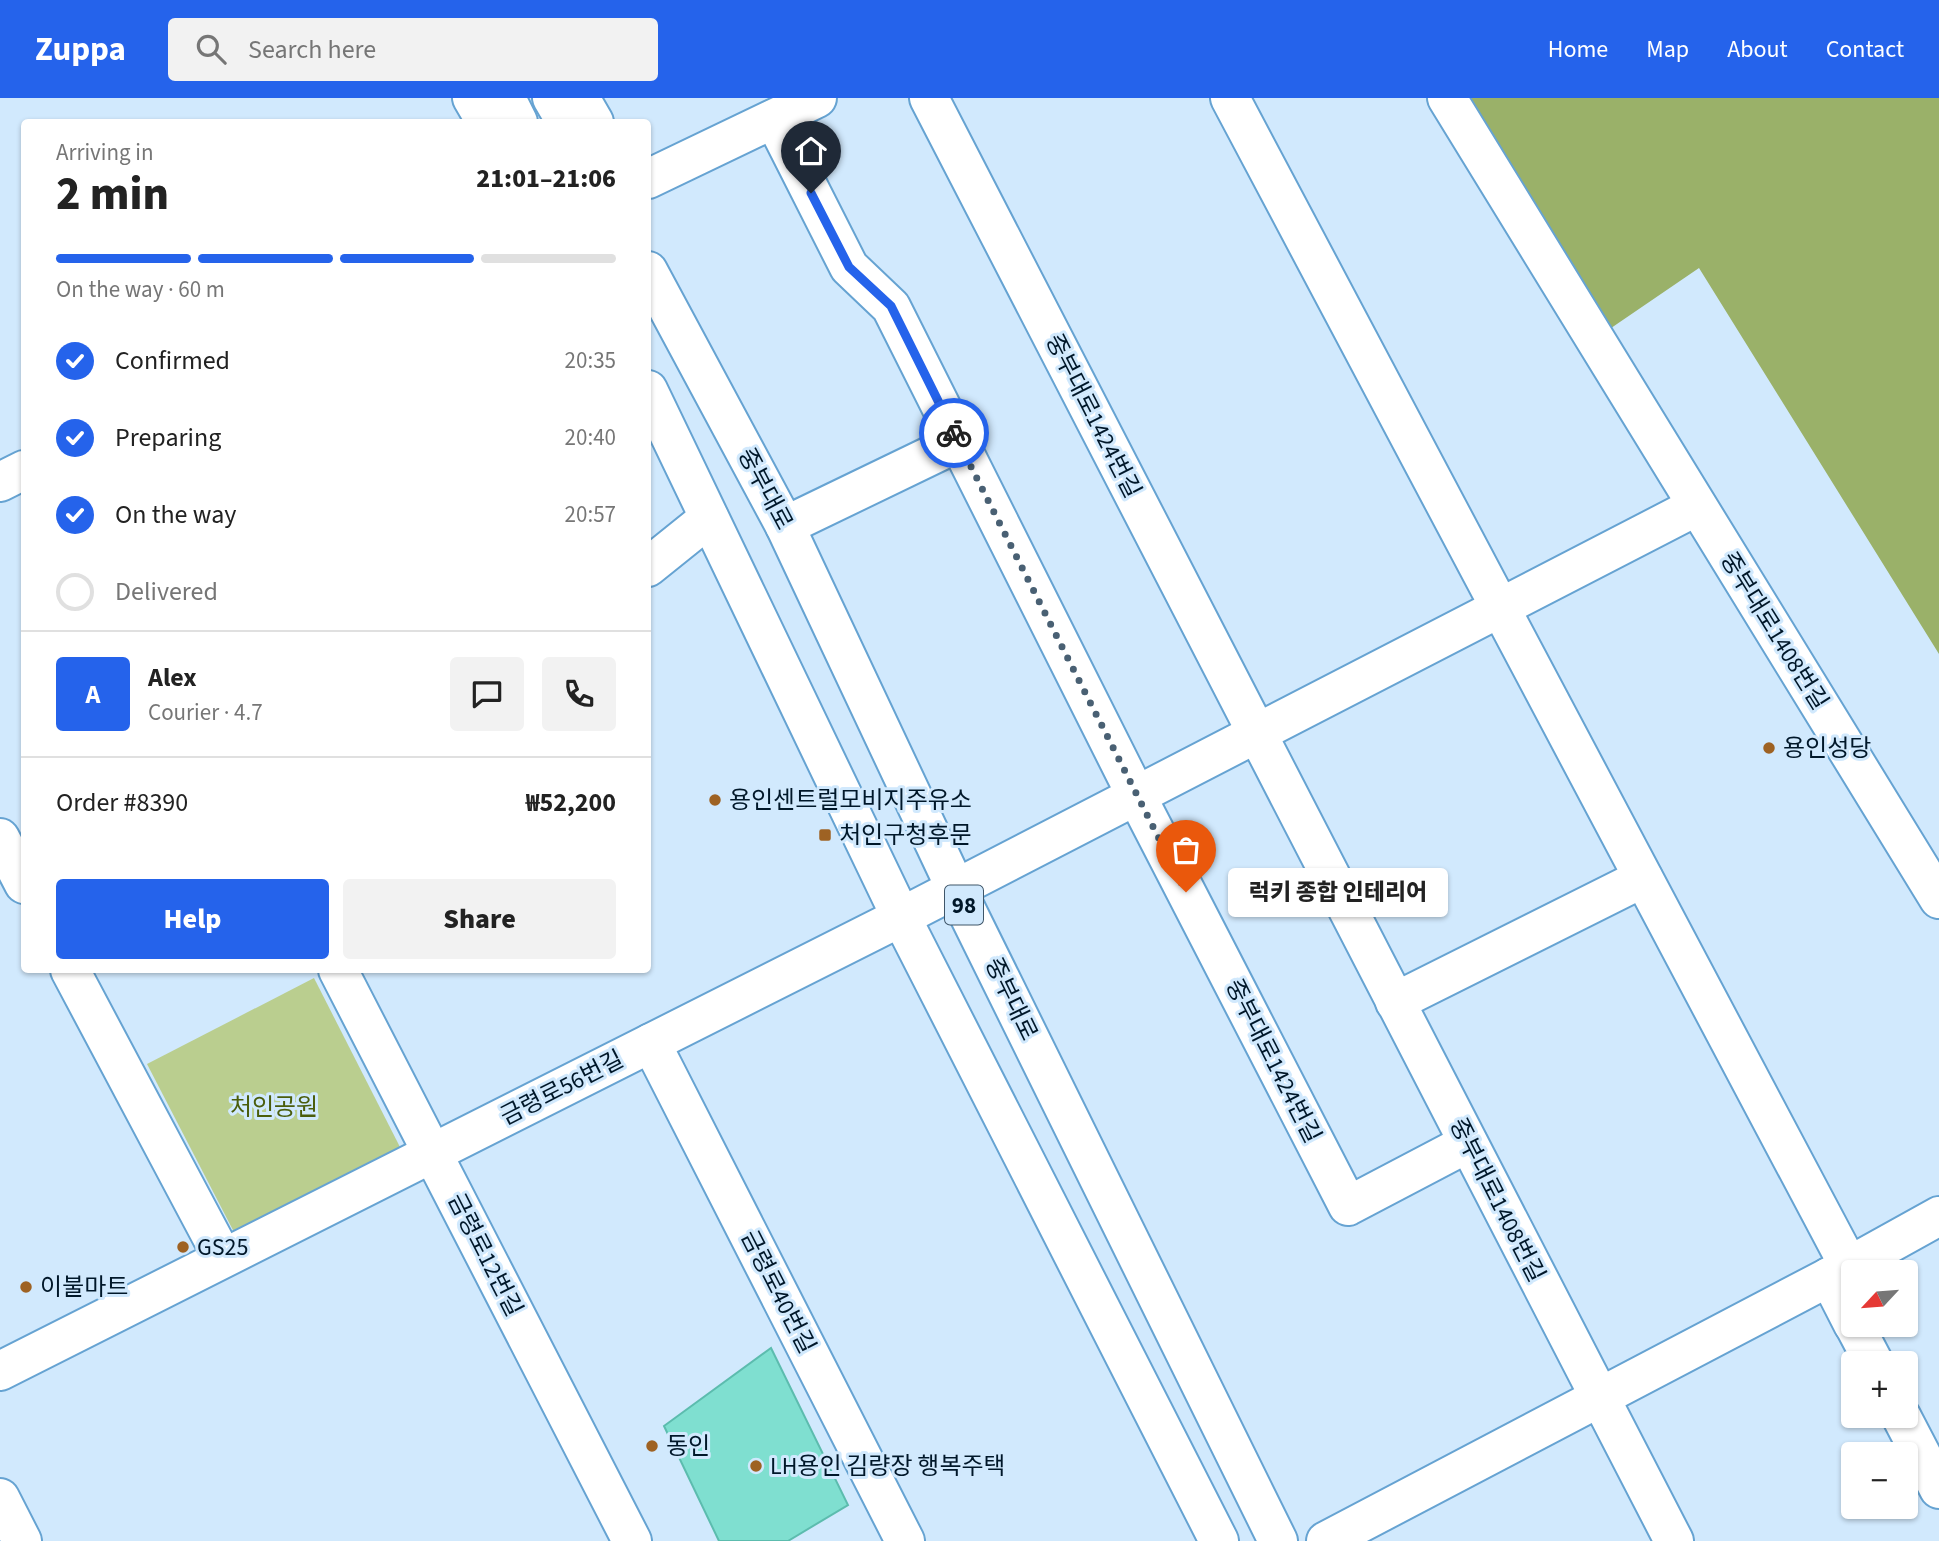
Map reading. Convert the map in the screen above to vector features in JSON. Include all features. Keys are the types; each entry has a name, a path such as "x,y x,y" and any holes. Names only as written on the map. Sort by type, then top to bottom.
{"street":[{"path":"472,98 484,119"},
{"path":"506,98 516,119"},
{"path":"552,98 564,119"},
{"path":"580,98 592,119"},
{"path":"651,178 817,98"},
{"name":"중부대로1424번길","path":"929,98 1257,733"},
{"path":"1230,98 1643,878 1841,1279"},
{"path":"901,917 1698,506 1447,98"},
{"name":"중부대로1424번길","path":"774,119 849,267 891,306 1136,795 1348,1206 1468,1143"},
{"name":"중부대로","path":"651,277 785,526 956,889 1278,1541"},
{"name":"98","path":"651,396 901,917 1219,1541"},
{"path":"785,526 959,442"},
{"path":"0,482 21,472"},
{"name":"중부대로1408번길","path":"1698,506 1939,899"},
{"path":"651,565 709,518"},
{"name":"중부대로1408번길","path":"1257,733 1674,1541"},
{"path":"0,838 21,878"},
{"path":"1395,1002 1643,878"},
{"name":"금령로56번길","path":"0,1371 901,917"},
{"path":"72,973 223,1258"},
{"name":"금령로12번길","path":"340,973 632,1541"},
{"name":"금령로40번길","path":"651,1043 905,1541"},
{"path":"1326,1541 1839,1272 1939,1216"},
{"path":"1907,1428 1939,1489"},
{"path":"0,1498 22,1541"}],"green space":[{"path":"1447,98 1939,98 1939,654 1699,268 1595,339"},
{"name":"처인공원","path":"314,978 401,1149 235,1234 147,1064"}],"building":[{"name":"LH용인 김량장 행복주택","path":"771,1348 848,1505 788,1541 719,1541 664,1426"}],"way so far":[{"path":"954,433 1186,892"}],"place":[{"name":"용인성당","path":"1769,748"},
{"name":"용인센트럴모비지주유소","path":"715,800"},
{"name":"처인구청후문","path":"825,835"},
{"name":"럭키 종합 인테리어","path":"1186,892"},
{"name":"GS25","path":"183,1247"},
{"name":"이불마트","path":"26,1287"},
{"name":"동인","path":"652,1446"},
{"name":"LH용인 김량장 행복주택","path":"756,1466"}],"route":[{"path":"811,193 849,267 891,306 954,433"}]}
